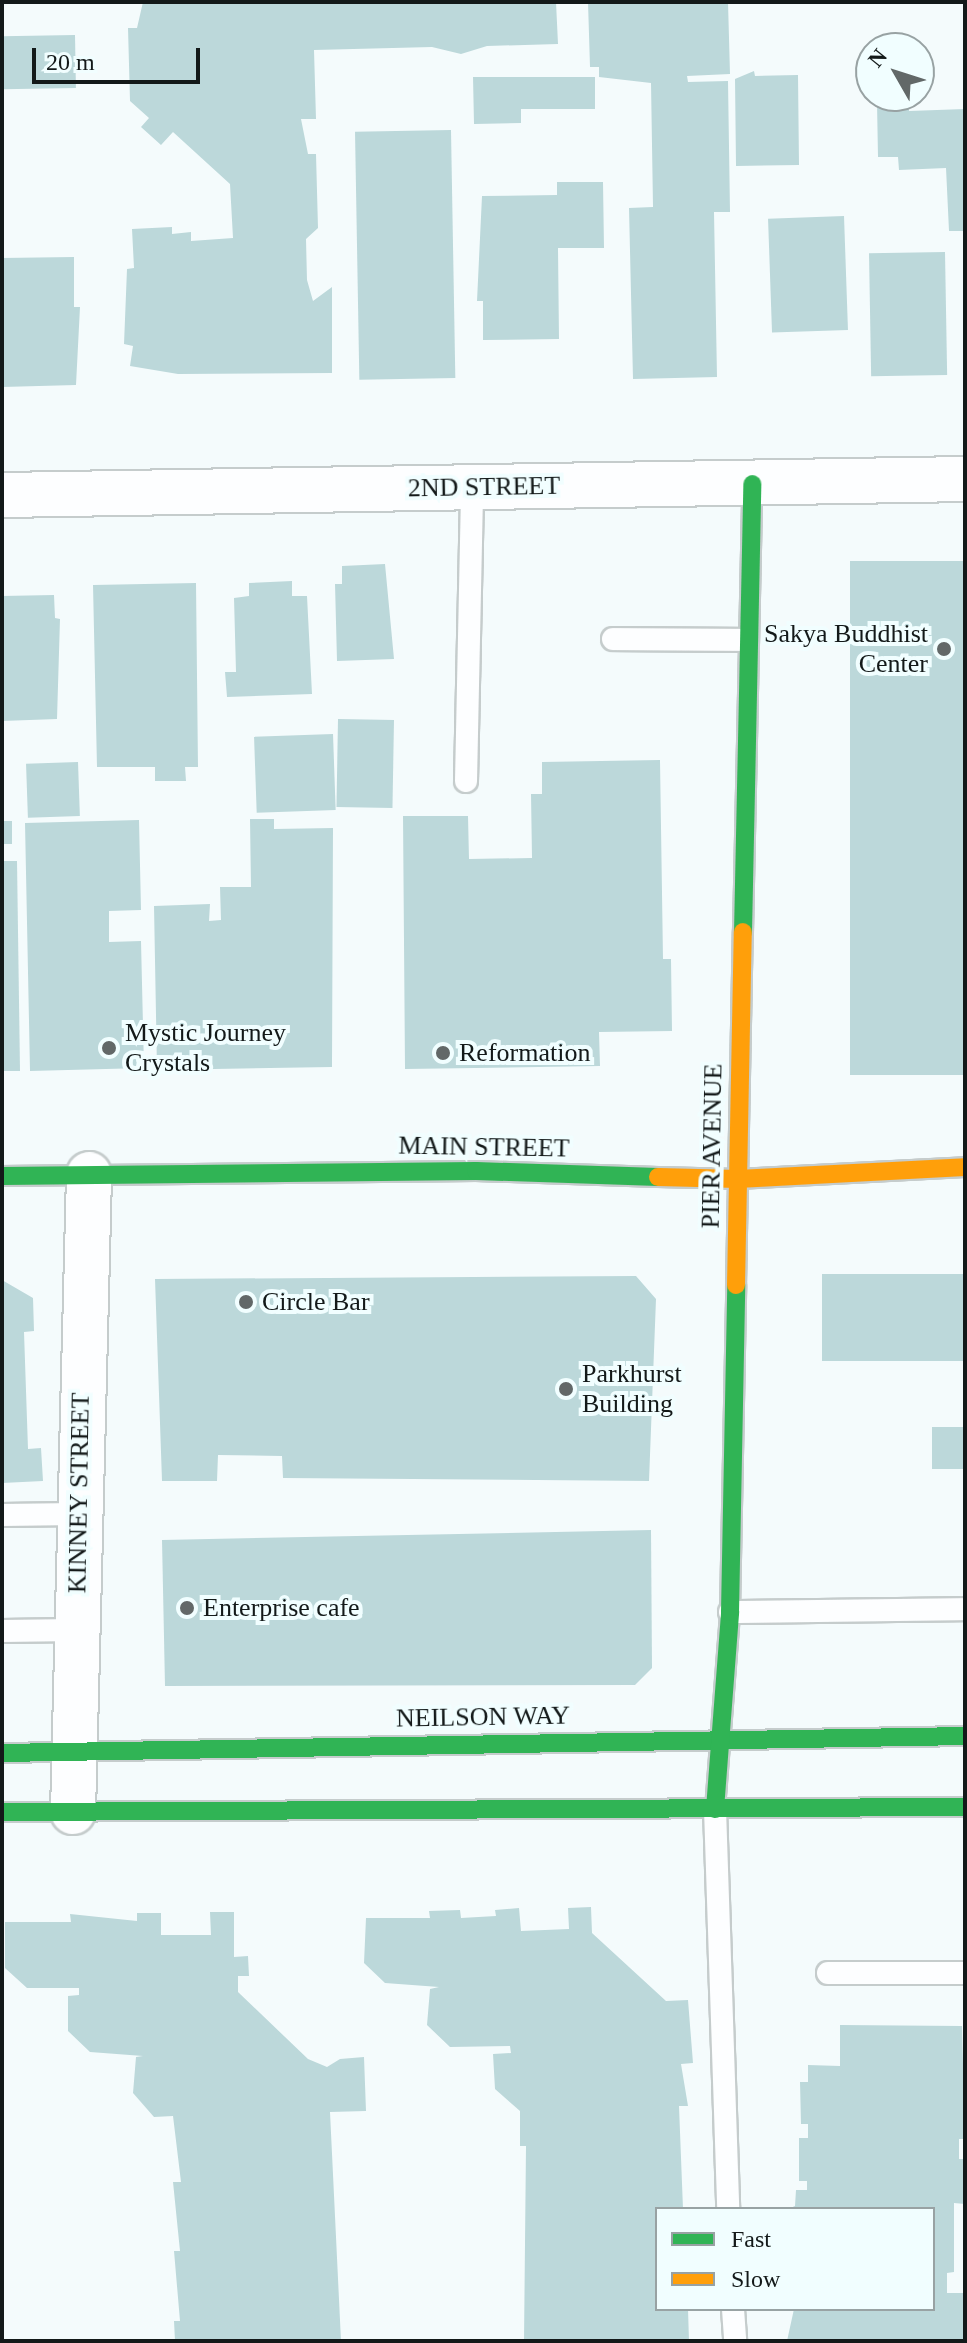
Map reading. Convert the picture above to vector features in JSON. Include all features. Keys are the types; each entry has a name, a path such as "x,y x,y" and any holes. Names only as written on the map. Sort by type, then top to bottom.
{"street":[{"name":"2ND STREET","path":"2,495 965,479"},
{"name":"PIER AVENUE","path":"715,1809 730,1612 746,640 752,484"},
{"name":"MAIN STREET","path":"2,1176 476,1171 738,1179 965,1167"},
{"name":"KINNEY STREET","path":"73,1812 77,1752 77,1514 89,1174"},
{"name":"NEILSON WAY","path":"2,1753 965,1736"},
{"path":"2,1812 965,1807"}],"lane":[{"path":"466,781 472,487"},
{"path":"613,639 746,640"},
{"path":"2,1515 77,1514"},
{"path":"730,1612 965,1609"},
{"path":"2,1631 76,1630"},
{"path":"715,1809 728,2207"},
{"path":"828,1973 965,1973"},
{"path":"733,2311 735,2341"}],"building":[{"path":"143,2 556,2 558,44 487,46 461,54 432,47 314,50 316,119 301,119 308,154 316,154 318,228 306,239 307,280 313,301 332,287 332,373 178,374 130,366 133,346 124,344 127,269 134,268 132,229 172,227 172,234 191,232 191,241 233,238 230,184 173,132 161,145 141,127 149,118 130,101 128,28 137,28"},
{"path":"588,2 728,2 730,74 687,76 688,82 728,81 730,212 714,212 717,377 633,379 629,208 653,207 651,83 599,77 599,67 590,67"},
{"path":"75,35 76,88 3,89 2,36"},
{"path":"754,71 755,76 798,75 799,165 736,166 735,79"},
{"path":"473,77 595,77 595,109 521,109 521,123 474,124"},
{"path":"965,109 965,231 949,231 946,168 899,170 898,157 878,157 877,112"},
{"path":"451,130 455,378 359,380 355,132"},
{"path":"557,182 603,182 604,248 558,248 559,339 483,340 483,301 477,301 482,196 557,195"},
{"path":"844,216 848,330 772,333 768,219"},
{"path":"945,252 947,375 871,376 869,253"},
{"path":"74,257 74,307 80,307 76,385 2,387 2,258"},
{"path":"850,561 965,561 965,1075 850,1075"},
{"path":"385,564 394,659 337,661 335,584 342,584 342,566"},
{"path":"292,581 292,596 307,596 312,694 227,697 225,672 236,672 234,598 249,596 249,583"},
{"path":"196,583 198,767 185,767 186,781 155,781 155,767 97,767 93,585"},
{"path":"54,595 55,618 60,619 57,719 2,721 2,596"},
{"path":"338,719 394,720 392,808 336,807"},
{"path":"333,734 336,810 257,813 254,737"},
{"path":"660,760 663,959 671,959 672,1031 599,1032 600,1066 405,1069 403,816 468,816 469,859 532,858 531,794 542,794 542,762"},
{"path":"78,762 80,816 28,818 26,764"},
{"path":"250,819 274,819 274,829 333,828 332,1067 157,1070 154,906 210,904 209,921 221,920 220,887 251,887"},
{"path":"139,820 141,910 109,911 109,942 141,941 144,1068 30,1071 25,823"},
{"path":"2,821 12,821 12,844 2,844"},
{"path":"2,861 17,861 20,1071 2,1071"},
{"path":"822,1274 965,1274 965,1361 822,1361"},
{"path":"636,1276 656,1299 649,1481 283,1478 282,1456 218,1455 217,1481 162,1481 155,1279"},
{"path":"2,1280 33,1298 34,1331 24,1332 28,1449 41,1448 43,1481 2,1483"},
{"path":"932,1427 965,1427 965,1469 932,1469"},
{"path":"651,1530 652,1668 635,1685 165,1686 162,1540"},
{"path":"591,1907 592,1933 666,2001 688,2000 693,2063 681,2064 688,2106 679,2106 683,2207 655,2207 655,2311 688,2311 689,2341 524,2341 526,2146 520,2146 520,2111 495,2089 493,2054 511,2053 510,2046 450,2047 427,2025 430,1989 439,1987 385,1983 364,1963 366,1918 430,1918 429,1911 460,1910 461,1918 496,1916 495,1910 519,1908 521,1931 569,1929 568,1908"},
{"path":"210,1912 234,1912 234,1957 248,1956 249,1976 238,1976 238,1992 308,2059 327,2067 340,2059 364,2057 366,2111 330,2112 341,2341 175,2341 174,2321 180,2321 174,2251 180,2251 173,2182 181,2182 173,2116 154,2117 133,2093 136,2057 143,2056 90,2052 68,2031 68,1996 79,1995 79,1988 27,1988 5,1968 5,1922 71,1922 70,1914 137,1921 137,1913 161,1913 161,1935 211,1935"},
{"path":"840,2025 962,2026 965,2139 959,2139 959,2159 965,2159 965,2204 954,2203 954,2272 947,2273 947,2293 965,2293 965,2341 787,2341 794,2311 935,2311 935,2207 793,2207 796,2190 807,2190 807,2181 799,2181 799,2138 808,2138 808,2124 801,2124 800,2082 808,2082 808,2065 840,2066"}],"traffic: fast":[{"path":"743,932 752,484"},
{"path":"2,1176 476,1171 658,1177"},
{"path":"715,1809 730,1612 736,1285"},
{"path":"2,1753 965,1736"},
{"path":"2,1812 965,1807"}],"traffic: slow":[{"path":"736,1285 743,932"},
{"path":"658,1177 738,1179 965,1167"}],"place":[{"name":"Sakya Buddhist Center","path":"944,649"},
{"name":"Mystic Journey Crystals","path":"109,1048"},
{"name":"Reformation","path":"443,1053"},
{"name":"Circle Bar","path":"246,1302"},
{"name":"Parkhurst Building","path":"566,1389"},
{"name":"Enterprise cafe","path":"187,1608"}]}
